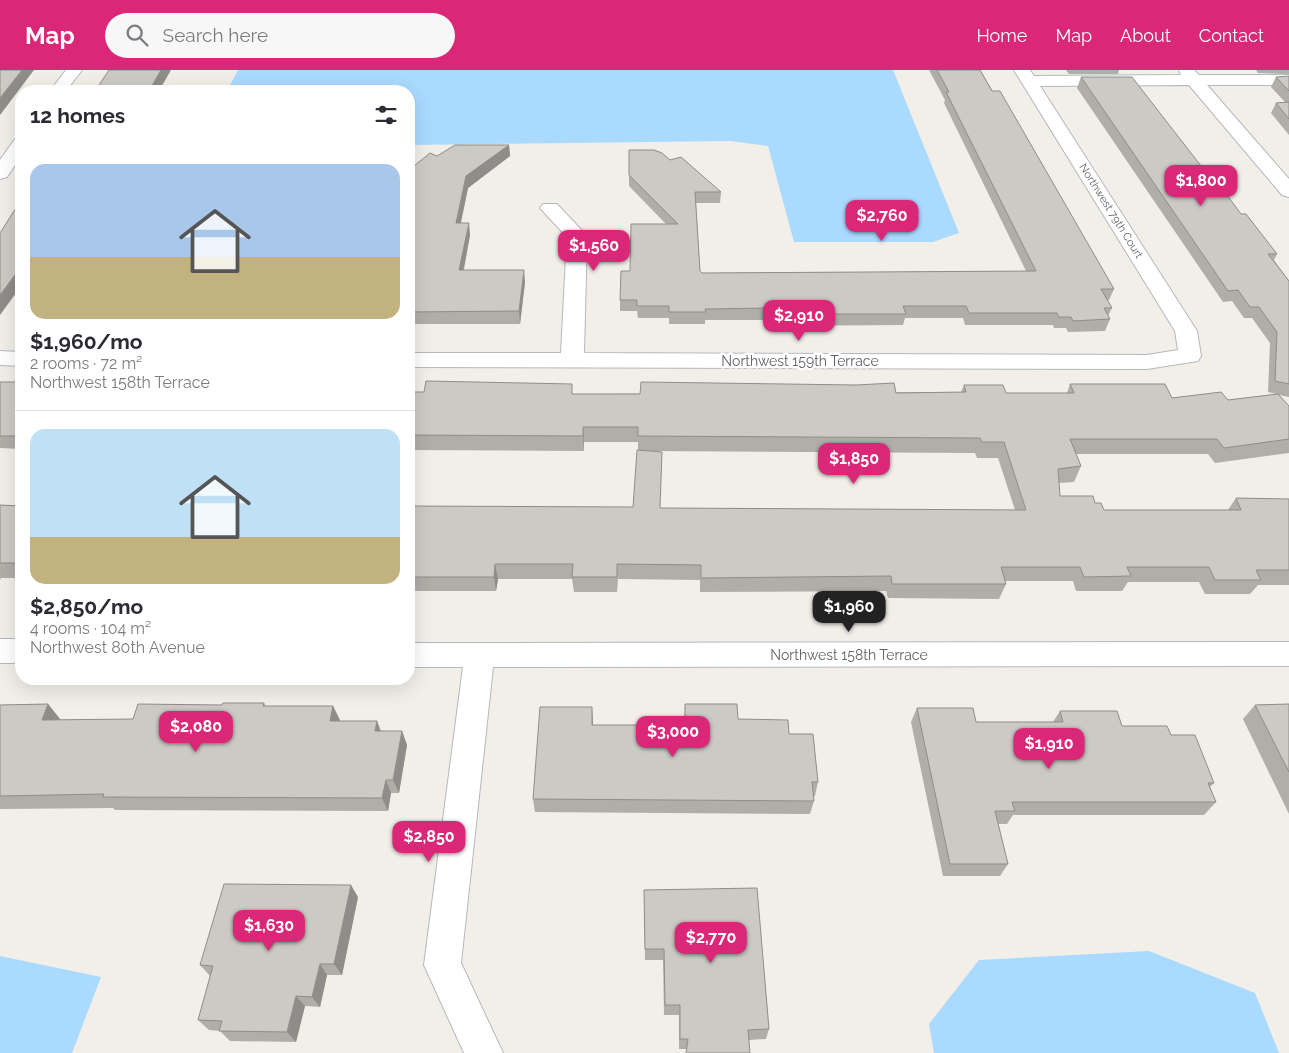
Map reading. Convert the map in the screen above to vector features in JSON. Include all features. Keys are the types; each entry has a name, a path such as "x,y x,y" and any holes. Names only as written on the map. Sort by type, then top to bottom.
{"street":[{"path":"63,85 74,70"},
{"path":"1026,76 1190,75 1289,80"},
{"path":"1190,75 1289,191"},
{"name":"Northwest 79th Court","path":"1026,76 1186,331 1190,356"},
{"path":"0,173 13,148"},
{"path":"550,208 577,236 572,360"},
{"name":"Northwest 159th Terrace","path":"415,360 1147,362 1190,356"},
{"path":"0,358 15,358"},
{"path":"0,651 15,651"},
{"name":"Northwest 158th Terrace","path":"415,655 1289,654"},
{"path":"479,656 442,965 484,1053"}],"water":[{"path":"238,70 893,70 959,233 933,242 794,242 768,146 731,141 415,145 415,85 230,85"},
{"path":"1149,951 1255,993 1279,1053 934,1053 929,1024 979,960"},
{"path":"0,956 101,977 72,1053 0,1053"}],"building":[{"path":"0,70 22,70 0,98"},
{"path":"109,70 161,70 152,85 99,85"},
{"path":"937,70 980,70 992,91 1000,91 1114,289 1101,289 1112,308 1104,308 1110,319 1073,321 1071,317 1059,317 1057,313 969,313 966,306 903,306 906,314 770,314 769,308 705,309 706,312 669,312 669,306 637,306 637,300 620,300 621,271 630,271 631,224 678,224 629,175 629,150 654,150 662,153 670,160 681,157 721,192 695,192 700,271 702,273 1036,271 946,92 949,92"},
{"path":"1289,76 1289,91 1276,77"},
{"path":"1081,77 1132,77 1208,175 1212,175 1241,214 1246,214 1277,254 1268,254 1289,281 1289,384 1275,381 1277,332 1259,307 1250,307 1238,290 1228,291"},
{"path":"1289,102 1289,119 1276,103"},
{"path":"455,145 509,145 466,176 456,223 469,223 459,270 524,270 519,311 415,312 415,165 430,153 437,156"},
{"path":"15,209 15,275 0,295 0,233"},
{"path":"426,381 572,384 572,394 640,394 641,382 856,385 894,383 896,393 966,392 964,385 1003,385 1006,393 1074,393 1070,384 1165,384 1172,398 1221,392 1228,400 1278,394 1289,406 1289,439 1224,448 1217,439 1070,439 1081,466 1058,469 1060,496 1093,496 1095,503 1101,503 1104,510 1241,510 1236,498 1289,499 1289,570 1256,570 1261,580 1215,580 1209,567 1127,567 1131,576 1084,577 1080,567 1001,567 1006,584 892,584 891,576 701,578 701,565 617,564 617,577 572,577 573,564 495,564 494,577 415,577 415,506 633,507 637,450 662,452 660,508 1026,510 1004,442 982,442 980,438 638,436 638,427 583,427 583,436 415,435 415,392 424,392"},
{"path":"0,382 15,382 15,436 0,436"},
{"path":"0,505 15,506 15,563 0,563"},
{"path":"223,703 264,703 263,706 333,706 330,721 377,721 375,731 402,731 393,780 386,780 382,798 103,797 104,794 0,796 0,705 48,704 42,720 133,719 138,704 222,705"},
{"path":"685,704 737,704 738,719 788,720 789,734 813,734 818,782 812,782 814,801 533,799 540,707 592,707 592,725 685,725"},
{"path":"1289,704 1289,772 1255,705"},
{"path":"917,708 973,708 976,722 1063,722 1060,711 1117,711 1122,726 1167,726 1171,735 1195,735 1214,783 1208,783 1216,802 1012,802 1015,811 995,811 1008,864 950,864"},
{"path":"224,884 351,885 334,964 320,964 312,997 296,996 287,1032 219,1031 222,1021 198,1020 213,966 200,965"},
{"path":"757,888 769,1029 748,1030 750,1053 686,1053 688,1039 680,1039 680,1005 665,1005 664,949 645,949 644,890"}]}
